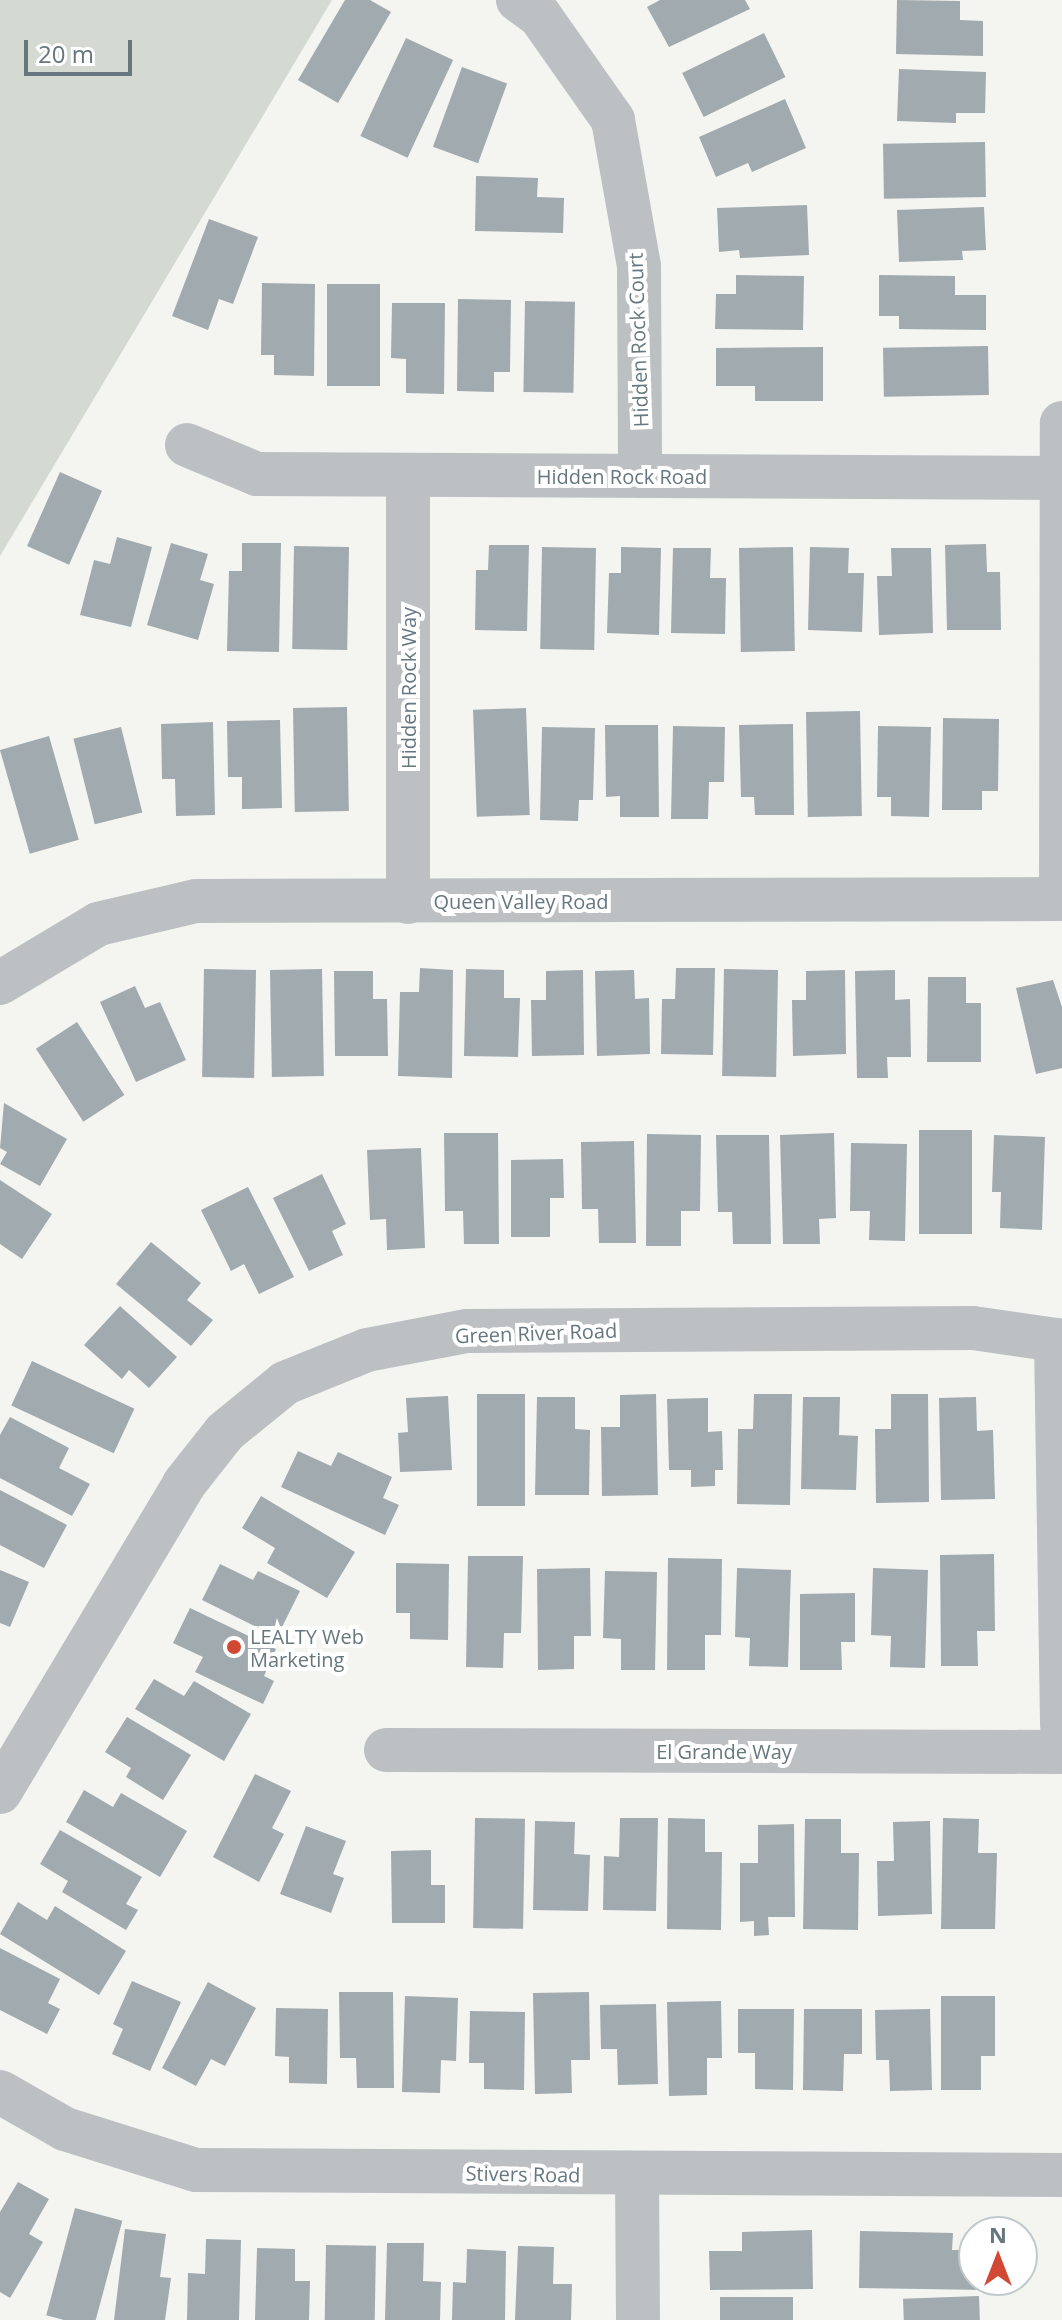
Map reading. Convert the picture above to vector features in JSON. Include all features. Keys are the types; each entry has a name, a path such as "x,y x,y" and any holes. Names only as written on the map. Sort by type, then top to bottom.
{"street":[{"name":"Hidden Rock Court","path":"518,0 540,16 613,120 639,266 640,476"},
{"path":"1061,899 1062,423"},
{"name":"Hidden Rock Road","path":"187,445 257,474 1061,478"},
{"name":"Hidden Rock Way","path":"408,475 408,902"},
{"name":"Queen Valley Road","path":"0,983 98,924 196,901 1061,899"},
{"name":"Green River Road","path":"0,1792 184,1484 225,1432 285,1383 367,1350 467,1331 973,1328 1056,1340 1062,1726"},
{"name":"El Grande Way","path":"386,1750 1062,1752"},
{"name":"Stivers Road","path":"0,2092 65,2129 196,2170 637,2176 1062,2175"},
{"path":"637,2176 638,2320"}],"shaded area":[{"path":"0,0 332,0 0,556"}],"building":[{"path":"345,0 370,0 391,12 338,103 298,80"},
{"path":"660,0 745,0 750,9 669,47 647,7"},
{"path":"897,0 960,1 960,20 983,21 983,56 896,54"},
{"path":"764,33 785,77 704,117 682,73"},
{"path":"406,38 453,60 407,158 360,136"},
{"path":"462,67 507,83 478,163 433,147"},
{"path":"899,69 986,72 985,113 956,113 956,123 897,121"},
{"path":"785,99 806,148 752,172 748,163 716,177 699,137"},
{"path":"985,142 986,197 884,199 883,144"},
{"path":"476,176 538,178 537,197 564,198 563,233 475,231"},
{"path":"807,205 809,255 740,258 739,250 719,252 717,208"},
{"path":"984,207 986,250 962,251 963,260 899,262 897,210"},
{"path":"209,219 258,237 233,304 219,299 208,330 172,316"},
{"path":"736,275 804,276 803,330 715,329 716,294 736,294"},
{"path":"879,275 955,276 955,295 986,295 986,330 899,329 899,316 879,316"},
{"path":"262,283 315,284 314,376 274,375 274,355 261,355"},
{"path":"327,284 380,284 380,386 327,386"},
{"path":"458,299 511,300 510,372 494,372 494,392 457,391"},
{"path":"525,301 575,302 573,393 523,392"},
{"path":"392,303 445,303 444,394 406,393 406,359 391,358"},
{"path":"988,346 989,395 884,397 883,348"},
{"path":"823,347 823,401 755,401 755,386 716,386 716,348"},
{"path":"60,472 102,491 69,565 27,546"},
{"path":"117,537 152,547 131,627 80,615 94,560 110,564"},
{"path":"171,543 208,554 200,580 214,584 198,640 147,625"},
{"path":"242,543 281,543 279,652 227,651 229,571 242,571"},
{"path":"986,544 987,572 1000,572 1001,630 947,630 945,545"},
{"path":"489,545 529,545 527,631 475,630 476,570 488,570"},
{"path":"294,546 349,547 347,650 292,649"},
{"path":"542,547 596,548 594,650 540,649"},
{"path":"621,547 661,548 659,635 607,633 609,573 621,573"},
{"path":"793,547 795,651 741,652 739,548"},
{"path":"810,547 849,548 848,573 864,573 862,632 808,630"},
{"path":"673,548 711,548 710,578 726,578 725,634 671,633"},
{"path":"891,548 931,548 933,633 879,635 877,576 892,576"},
{"path":"347,707 349,811 295,812 293,708"},
{"path":"526,708 530,815 477,817 473,710"},
{"path":"860,711 862,816 808,817 806,712"},
{"path":"943,718 999,719 998,791 982,791 982,810 942,810"},
{"path":"280,720 282,808 242,809 242,777 228,777 227,721"},
{"path":"213,722 215,815 176,816 175,779 162,779 161,724"},
{"path":"793,724 794,815 755,815 754,797 741,797 739,725"},
{"path":"605,725 658,725 659,817 620,817 620,796 606,797"},
{"path":"673,726 725,727 724,782 709,782 708,819 671,819"},
{"path":"878,726 931,727 929,817 891,816 891,797 877,797"},
{"path":"121,727 142,812 95,824 73,739"},
{"path":"542,727 595,728 593,800 579,800 578,821 540,820"},
{"path":"49,736 79,840 30,854 0,750"},
{"path":"420,968 453,970 452,1078 398,1076 400,992 419,992"},
{"path":"676,968 715,968 713,1055 661,1054 662,999 675,999"},
{"path":"204,969 256,970 254,1078 202,1077"},
{"path":"322,969 324,1076 272,1077 270,970"},
{"path":"466,969 504,970 504,998 520,998 518,1057 464,1056"},
{"path":"724,969 778,970 776,1077 722,1076"},
{"path":"583,970 584,1055 532,1056 531,1000 546,1000 546,971"},
{"path":"634,970 635,999 649,998 650,1054 597,1056 595,971"},
{"path":"845,970 846,1054 793,1056 792,1000 806,1000 806,971"},
{"path":"895,970 895,1000 910,999 911,1057 887,1057 888,1078 857,1078 855,971"},
{"path":"334,971 373,971 373,999 387,999 388,1056 335,1056"},
{"path":"928,977 966,977 966,1003 981,1003 981,1062 927,1062"},
{"path":"1053,980 1062,1007 1062,1068 1036,1074 1016,988"},
{"path":"135,986 145,1008 160,1002 186,1060 136,1082 100,1002"},
{"path":"77,1022 124,1095 83,1122 36,1049"},
{"path":"4,1103 67,1139 40,1186 0,1164 7,1152 0,1148"},
{"path":"919,1130 972,1130 972,1234 919,1234"},
{"path":"444,1133 498,1133 499,1244 464,1244 463,1211 445,1211"},
{"path":"834,1133 836,1218 819,1219 820,1244 783,1244 780,1135"},
{"path":"647,1134 701,1135 700,1211 681,1211 681,1246 646,1246"},
{"path":"716,1135 769,1135 771,1244 733,1244 732,1212 718,1212"},
{"path":"994,1135 1045,1137 1042,1230 1000,1228 1001,1192 992,1192"},
{"path":"634,1141 636,1243 599,1243 598,1209 582,1209 581,1142"},
{"path":"851,1143 907,1144 905,1241 869,1240 870,1211 850,1211"},
{"path":"421,1148 425,1248 387,1250 386,1219 370,1220 367,1150"},
{"path":"563,1159 564,1198 550,1198 550,1237 511,1237 511,1160"},
{"path":"322,1174 346,1224 332,1231 343,1255 309,1271 273,1198"},
{"path":"0,1180 52,1214 22,1259 0,1244"},
{"path":"248,1187 294,1277 259,1294 244,1264 231,1271 201,1210"},
{"path":"151,1242 201,1283 187,1300 213,1320 191,1346 116,1284"},
{"path":"120,1306 177,1357 149,1388 129,1370 122,1379 84,1345"},
{"path":"32,1361 134,1409 114,1453 11,1405"},
{"path":"477,1394 525,1394 525,1506 477,1506"},
{"path":"656,1394 658,1495 602,1496 601,1427 620,1427 620,1395"},
{"path":"754,1394 792,1394 790,1505 737,1504 738,1429 753,1429"},
{"path":"891,1394 928,1394 929,1502 876,1503 875,1429 891,1429"},
{"path":"448,1396 452,1470 400,1472 398,1433 408,1432 406,1398"},
{"path":"537,1397 575,1397 575,1429 590,1430 589,1495 535,1495"},
{"path":"803,1397 840,1397 839,1435 858,1436 856,1490 801,1489"},
{"path":"976,1397 977,1431 993,1430 995,1499 941,1500 939,1398"},
{"path":"708,1398 708,1432 722,1431 723,1470 715,1470 715,1486 691,1487 691,1470 669,1470 667,1399"},
{"path":"10,1417 69,1448 59,1468 90,1484 72,1516 0,1478 0,1435"},
{"path":"298,1451 331,1466 338,1452 392,1477 383,1498 399,1505 385,1535 281,1487"},
{"path":"0,1490 67,1525 44,1568 0,1545"},
{"path":"261,1496 355,1552 327,1598 267,1563 275,1548 242,1528"},
{"path":"994,1554 995,1631 977,1631 978,1666 941,1666 940,1555"},
{"path":"468,1556 523,1556 521,1633 504,1633 503,1668 466,1667"},
{"path":"668,1558 722,1559 721,1635 705,1635 705,1670 667,1670"},
{"path":"396,1563 449,1564 448,1640 410,1639 410,1613 396,1613"},
{"path":"220,1564 253,1580 258,1571 300,1591 277,1637 202,1600"},
{"path":"590,1568 591,1636 574,1636 574,1669 538,1670 537,1569"},
{"path":"737,1568 791,1570 788,1667 749,1666 750,1638 735,1637"},
{"path":"873,1568 928,1570 925,1668 890,1667 891,1636 871,1635"},
{"path":"0,1570 29,1582 10,1627 0,1623"},
{"path":"605,1571 657,1572 655,1670 621,1670 621,1639 603,1638"},
{"path":"855,1593 855,1642 841,1642 842,1670 800,1670 800,1594"},
{"path":"190,1608 276,1649 264,1676 274,1681 263,1704 195,1672 203,1657 173,1643"},
{"path":"154,1679 184,1696 194,1681 251,1714 224,1761 135,1709"},
{"path":"127,1717 191,1755 163,1800 126,1777 131,1768 105,1752"},
{"path":"255,1774 291,1791 272,1828 284,1834 259,1882 213,1857"},
{"path":"84,1790 113,1807 121,1793 187,1831 160,1877 66,1822"},
{"path":"475,1818 525,1819 523,1929 473,1928"},
{"path":"620,1818 658,1818 656,1911 603,1910 604,1856 619,1857"},
{"path":"668,1818 705,1819 705,1852 722,1852 721,1930 667,1929"},
{"path":"943,1818 979,1819 978,1853 997,1853 995,1929 941,1929"},
{"path":"805,1819 841,1819 841,1853 859,1853 858,1930 803,1929"},
{"path":"535,1821 575,1822 574,1854 590,1855 588,1911 533,1910"},
{"path":"930,1821 932,1914 878,1916 877,1861 894,1861 893,1822"},
{"path":"794,1824 795,1917 768,1917 769,1935 754,1936 754,1921 740,1922 740,1863 758,1863 758,1825"},
{"path":"306,1826 346,1841 333,1874 344,1878 331,1913 280,1894"},
{"path":"60,1830 142,1877 126,1904 138,1910 126,1930 62,1892 68,1881 40,1864"},
{"path":"431,1850 431,1885 445,1885 445,1923 392,1923 391,1851"},
{"path":"18,1902 47,1920 55,1906 126,1951 99,1995 0,1934"},
{"path":"0,1948 60,1979 48,2003 60,2009 47,2034 0,2010"},
{"path":"132,1981 181,2002 150,2071 112,2054 123,2029 113,2024"},
{"path":"208,1982 256,2008 225,2066 211,2059 196,2086 162,2068"},
{"path":"339,1992 393,1992 394,2088 357,2088 356,2058 340,2058"},
{"path":"589,1992 590,2060 571,2060 572,2093 535,2094 533,1993"},
{"path":"405,1996 458,1998 456,2061 441,2060 440,2093 402,2092"},
{"path":"941,1996 995,1996 995,2056 981,2056 981,2090 941,2090"},
{"path":"721,2001 722,2058 707,2058 707,2095 669,2096 667,2002"},
{"path":"656,2004 658,2084 618,2085 617,2049 601,2049 600,2005"},
{"path":"276,2008 328,2009 327,2084 289,2083 289,2057 275,2056"},
{"path":"738,2009 794,2009 793,2090 755,2089 755,2053 738,2053"},
{"path":"804,2009 862,2009 862,2054 844,2054 843,2091 803,2090"},
{"path":"930,2009 932,2090 890,2091 889,2060 876,2060 875,2010"},
{"path":"470,2011 525,2012 524,2090 484,2089 484,2063 469,2063"},
{"path":"18,2182 49,2199 29,2234 43,2242 10,2298 0,2292 0,2212"},
{"path":"75,2208 122,2221 96,2320 64,2320 46,2315"},
{"path":"125,2229 166,2234 160,2277 171,2278 165,2320 114,2320"},
{"path":"812,2230 813,2289 710,2290 709,2251 742,2251 742,2232"},
{"path":"860,2231 953,2233 952,2250 958,2250 958,2290 859,2288"},
{"path":"206,2239 241,2240 239,2320 187,2320 188,2273 205,2274"},
{"path":"387,2243 424,2243 423,2281 441,2282 440,2320 385,2320"},
{"path":"326,2245 376,2246 375,2320 325,2320"},
{"path":"518,2246 554,2247 553,2284 572,2284 571,2320 515,2320"},
{"path":"257,2248 295,2249 295,2281 310,2281 309,2320 255,2320"},
{"path":"467,2249 506,2251 505,2320 452,2320 453,2282 466,2283"},
{"path":"979,2296 980,2320 904,2320 903,2299"},
{"path":"720,2297 793,2297 793,2320 720,2320"}],"place":[{"name":"LEALTY Web Marketing","path":"234,1647"}]}
